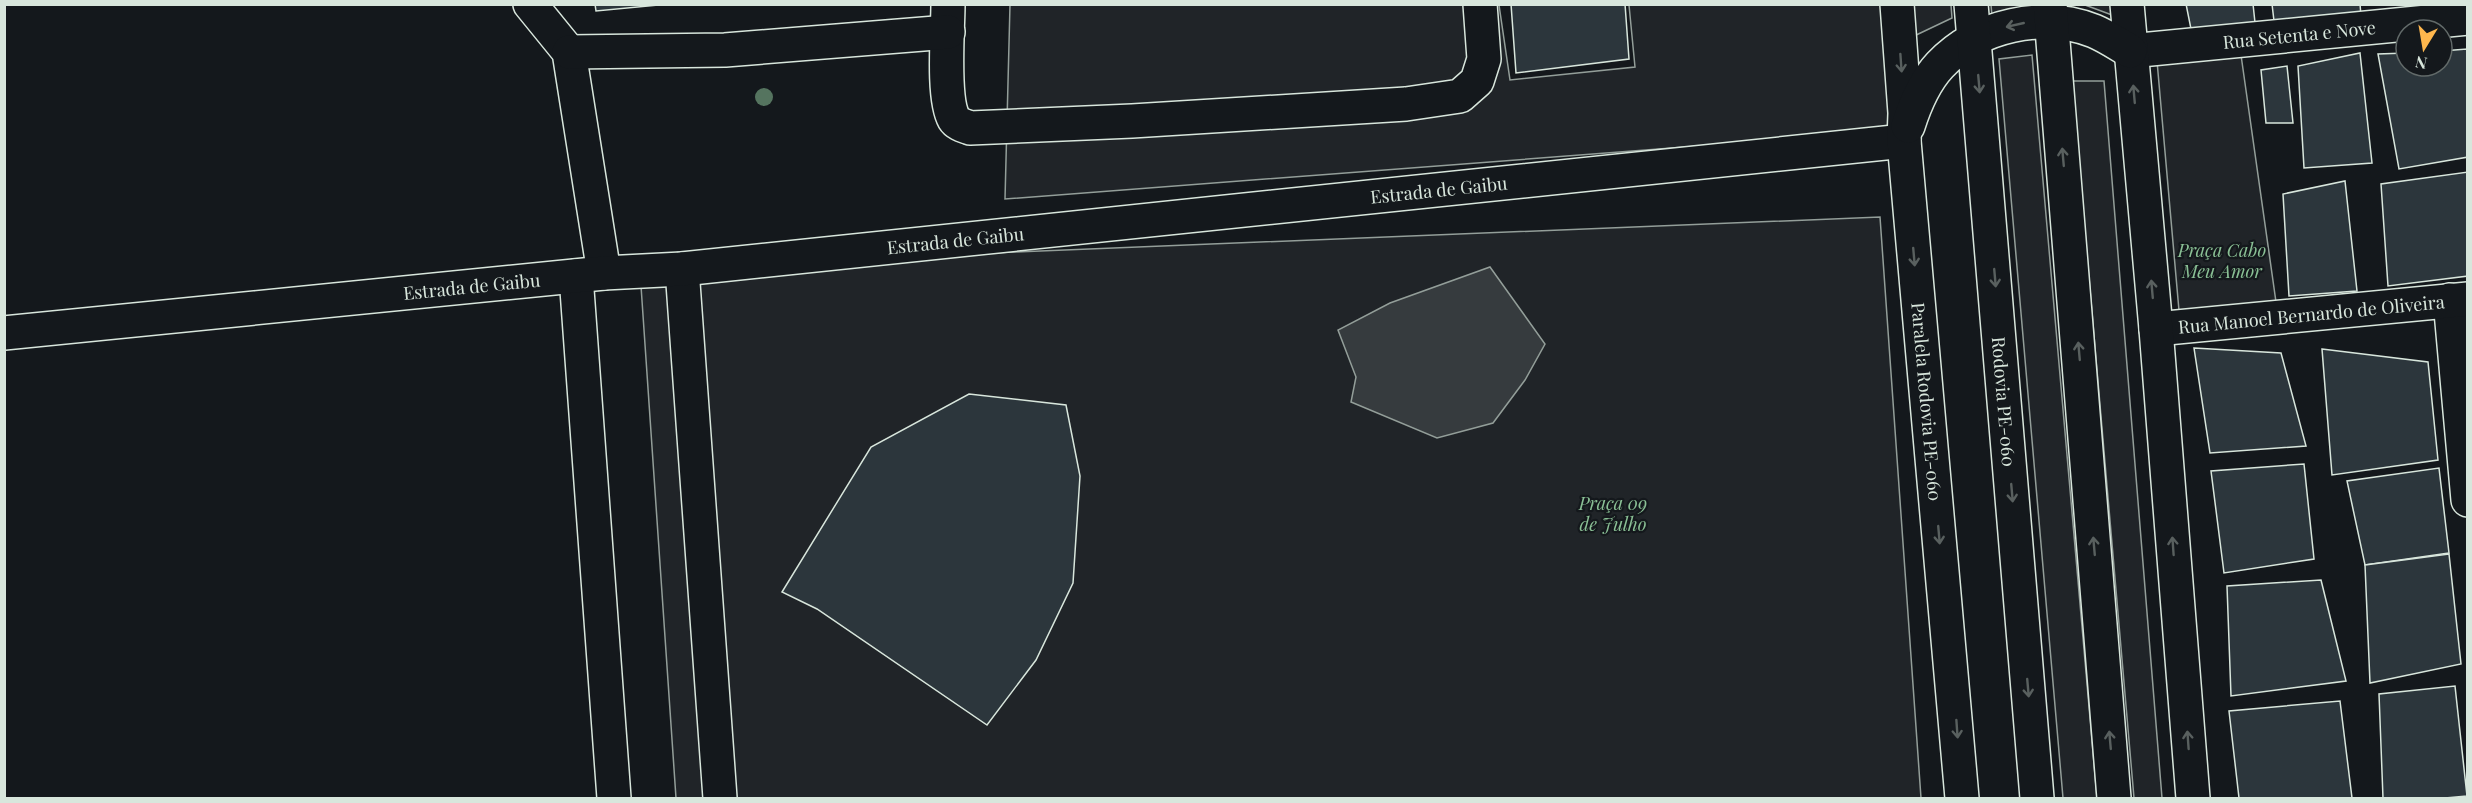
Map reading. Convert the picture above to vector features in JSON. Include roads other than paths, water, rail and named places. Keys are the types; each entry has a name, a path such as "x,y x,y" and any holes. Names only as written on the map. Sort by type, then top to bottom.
{"main road":[{"path":"530,4 569,52 590,275 614,798"},
{"path":"569,52 725,50 948,18 949,94 954,119 960,124 970,128 1144,120 1406,104 1460,96 1477,81 1484,58 1480,4"},
{"name":"Paralela Rodovia PE-060","path":"1897,4 1905,113 1904,141 1962,798"},
{"name":"Rodovia PE-060","path":"1971,4 2037,798"},
{"path":"2127,4 2156,329 2193,798"},
{"path":"1904,141 1916,100 1941,65 1975,39 1999,28 2051,13 2093,30 2130,51"},
{"path":"2051,13 2114,798"},
{"name":"Rua Setenta e Nove","path":"2130,51 2468,18"},
{"name":"Estrada de Gaibu","path":"4,333 590,275 682,269 1904,141"},
{"path":"682,269 720,798"},
{"path":"2459,299 2468,500"},
{"name":"Rua Manoel Bernardo de Oliveira","path":"2156,329 2459,299"}],"park label":[{"name":"Praça Cabo Meu Amor","path":"2222,260"},
{"name":"Praça 09 de Julho","path":"1613,513"}]}
